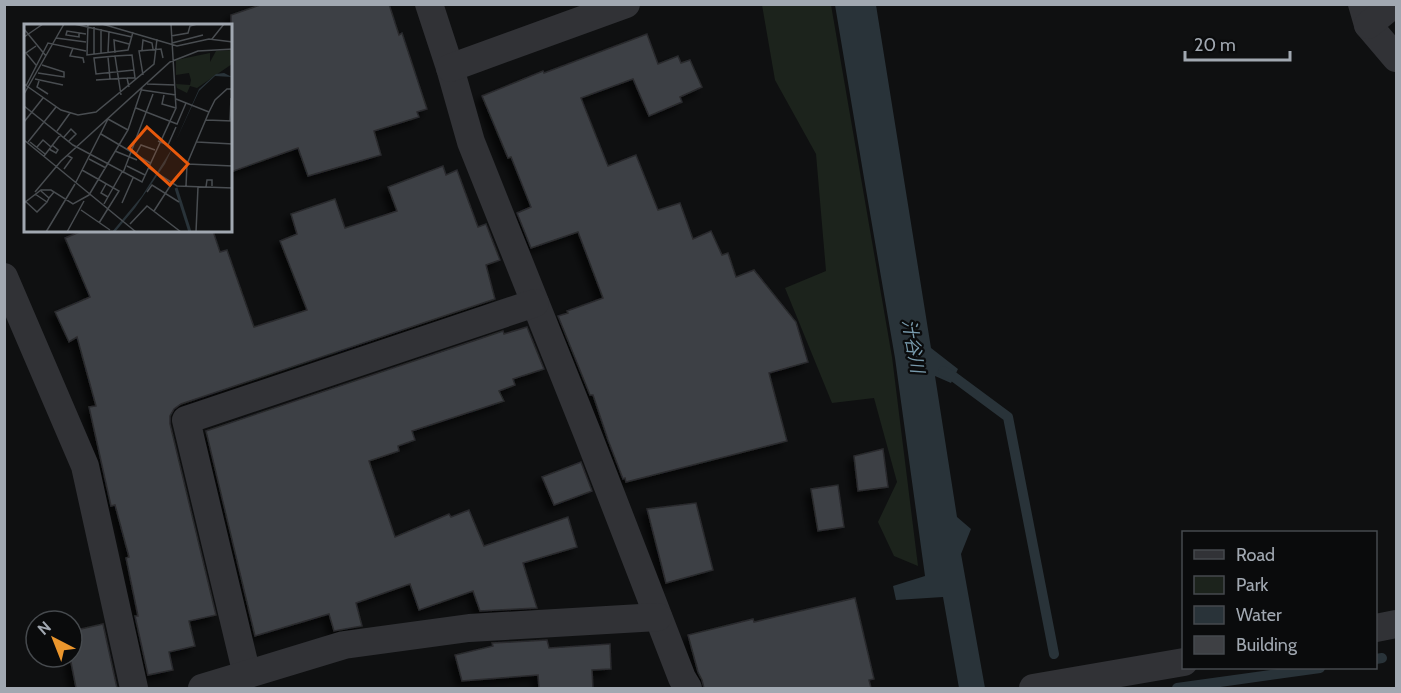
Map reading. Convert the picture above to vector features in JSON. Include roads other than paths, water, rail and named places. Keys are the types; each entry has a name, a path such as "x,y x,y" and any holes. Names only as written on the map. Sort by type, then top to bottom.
{"street":[{"path":"429,4 471,142 682,678 688,688"},
{"path":"450,68 626,4"},
{"path":"1394,4 1365,15 1396,58"},
{"path":"4,277 85,466 134,688"},
{"path":"247,675 186,420 536,303"},
{"path":"202,688 344,645 469,628 658,617"},
{"path":"1033,688 1182,662"}],"water":[{"name":"汁谷川","path":"835,5 876,5 931,348 958,369 951,383 935,376 957,517 971,529 961,554 985,688 959,688 943,597 896,600 893,586 925,576 895,358"}],"waterway":[{"path":"943,371 1008,417 1054,654"},
{"path":"1377,659 1382,658"},
{"path":"1177,688 1313,669"}]}
